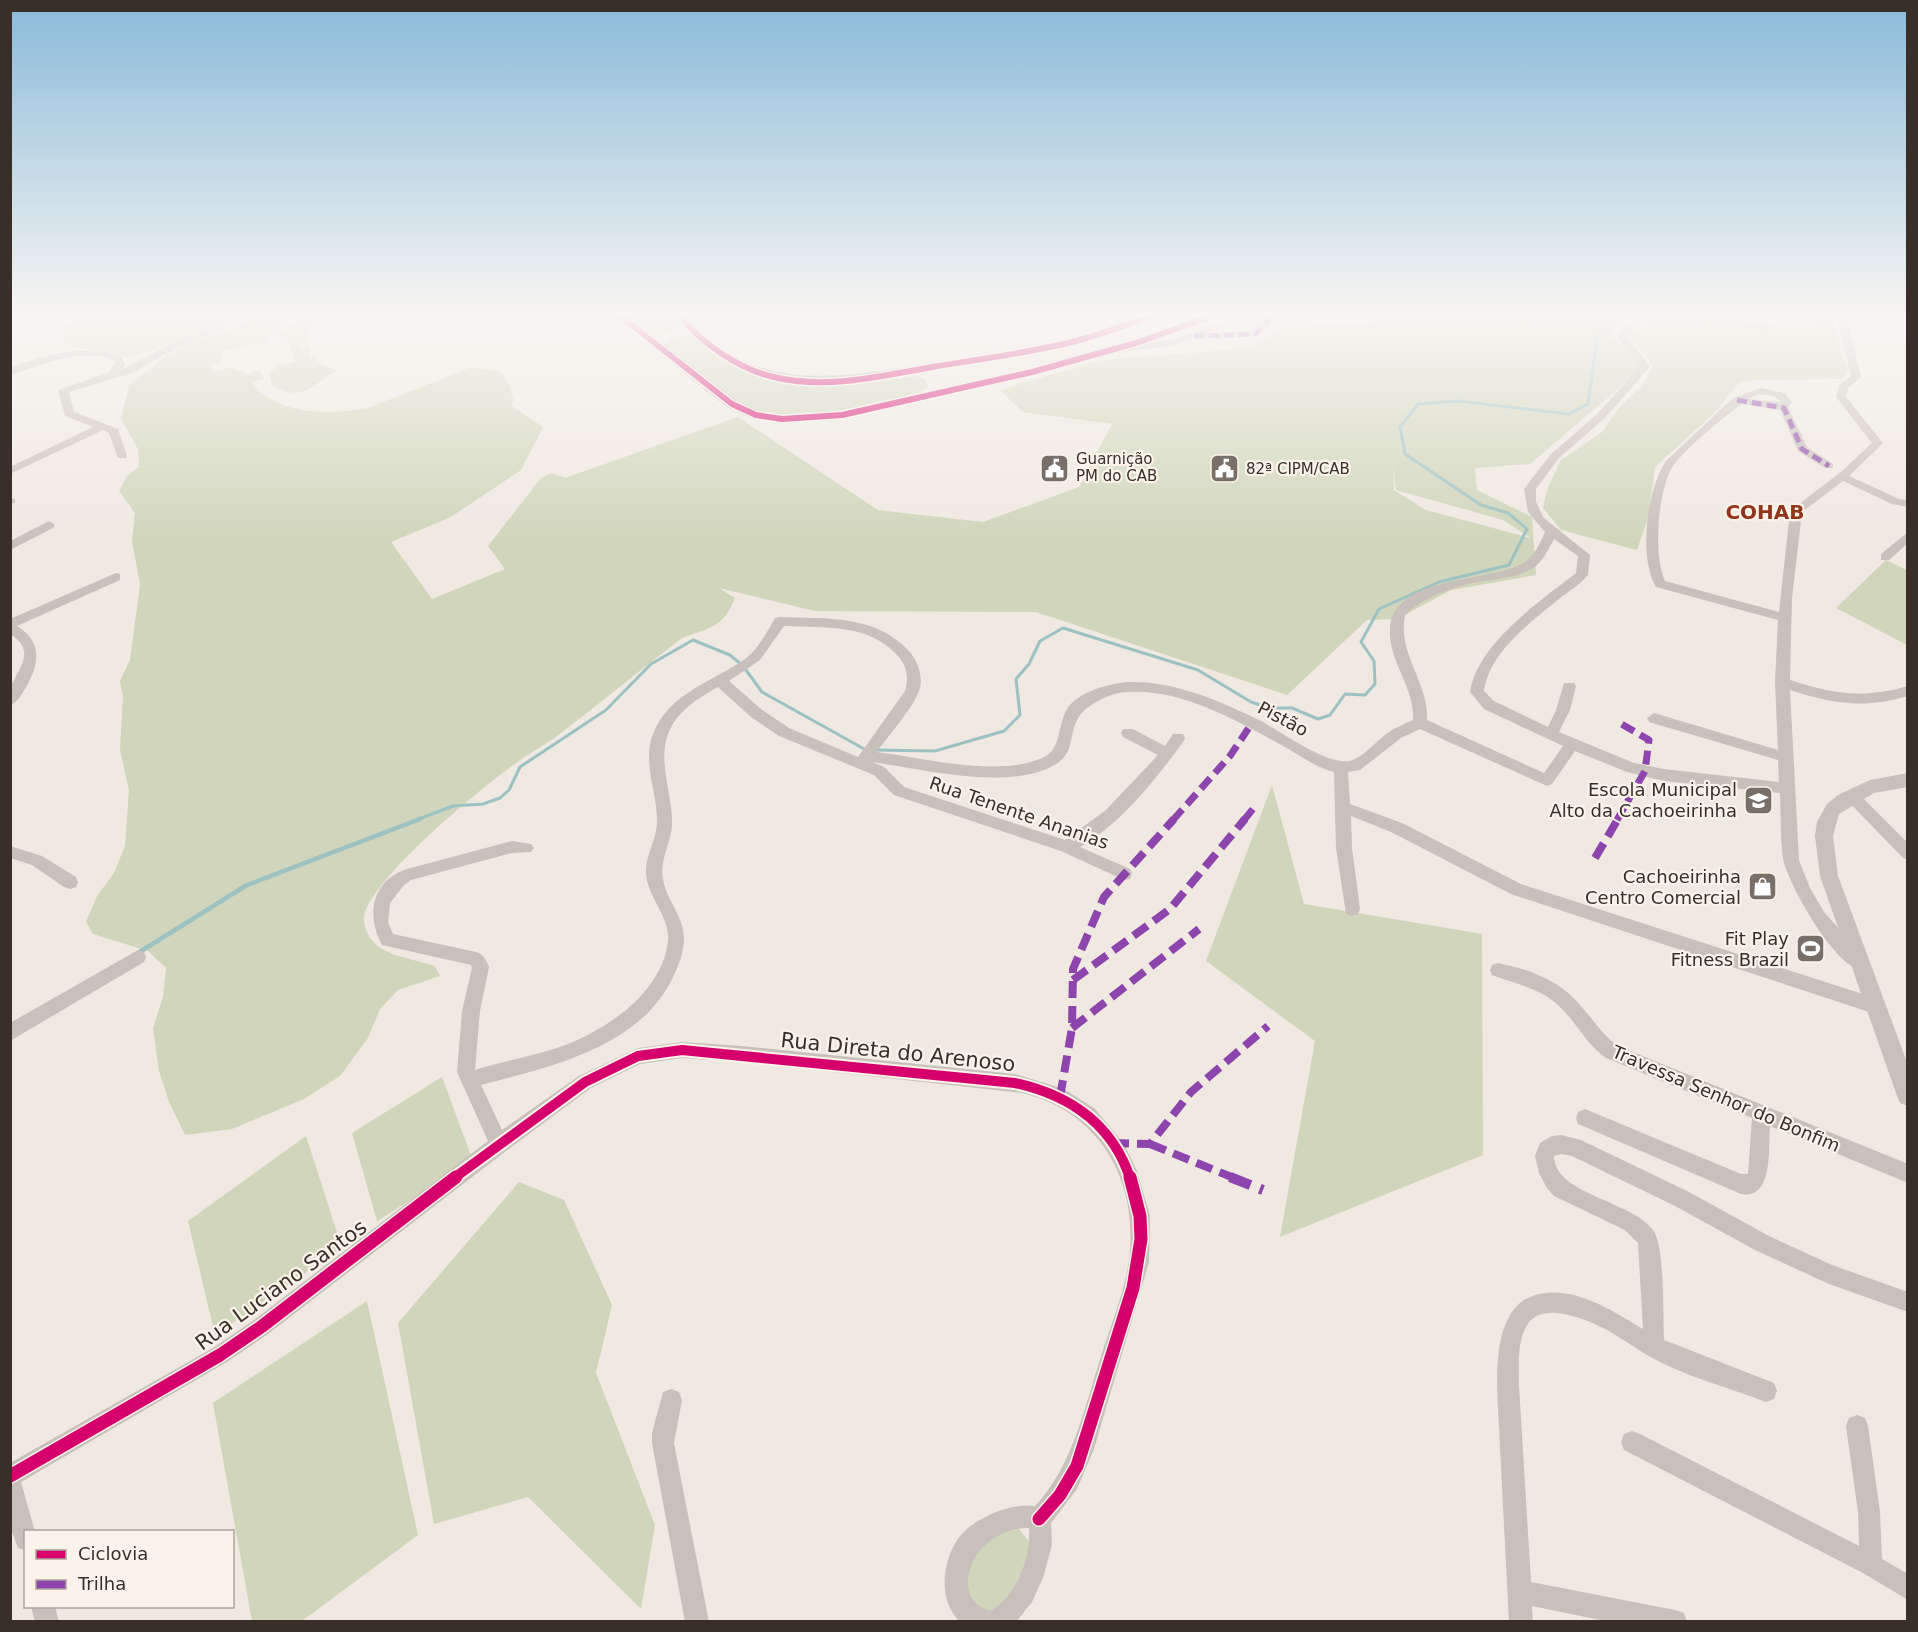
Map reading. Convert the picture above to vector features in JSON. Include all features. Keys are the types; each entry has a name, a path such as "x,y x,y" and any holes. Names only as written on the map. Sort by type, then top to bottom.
{"main road":[{"path":"715,391 747,413 773,418 818,418 949,391"},
{"path":"920,398 931,391"}],"street":[{"path":"63,391 69,414 114,431 122,456"},
{"path":"1623,391 1601,416 1554,457 1530,489 1532,508 1551,533 1584,555 1582,575 1505,639 1476,688 1479,698 1489,705 1572,744 1626,765 1654,773 1786,788"},
{"path":"1841,391 1841,397 1878,443 1842,476 1796,511 1785,618 1782,682 1791,860 1798,883 1822,924 1860,964"},
{"path":"1785,618 1665,587 1657,578 1652,539 1666,469 1737,400 1752,392 1774,392 1781,395 1787,403 1782,407 1802,449 1829,466"},
{"path":"10,471 101,428"},
{"path":"1842,476 1888,498 1908,504"},
{"path":"10,546 49,525"},
{"path":"1420,723 1419,699 1394,636 1399,613 1420,599 1466,581 1518,571 1538,557 1551,533"},
{"path":"1886,557 1908,536"},
{"path":"10,700 22,684 33,654 29,643 10,626 116,577"},
{"path":"470,1080 565,1053 585,1043 640,1007 665,978 676,943 676,929 663,904 654,873 665,825 658,763 658,740 666,722 681,705 719,680 758,655 784,619 866,627 894,643 909,660 915,680 912,692 864,759 784,732 756,713 719,680"},
{"path":"1782,682 1848,701 1874,701 1908,691"},
{"name":"Pistão","path":"864,759 991,773 1025,771 1053,759 1060,752 1071,714 1080,704 1108,690 1144,686 1192,698 1252,723 1332,766 1341,767"},
{"path":"1551,734 1563,710 1569,686"},
{"path":"1654,718 1785,757"},
{"path":"1352,909 1344,848 1341,767 1355,766 1396,734 1420,723 1547,780 1572,744"},
{"path":"1128,733 1167,753"},
{"path":"1066,846 1098,826 1167,753 1178,738"},
{"name":"Rua Tenente Ananias","path":"864,759 899,791 1066,846 1124,874"},
{"path":"1908,780 1870,787 1851,795 1833,809 1826,822 1824,855 1875,1006 1900,1057 1908,1096"},
{"path":"1851,795 1908,854"},
{"path":"1343,808 1386,823 1446,851 1485,875 1516,889 1875,1006"},
{"path":"499,1144 470,1080 466,1063 471,1011 481,967 479,962 476,959 388,940 379,928 379,914 387,890 395,881 407,875 512,847 526,848"},
{"path":"10,852 37,860 70,882"},
{"path":"10,1033 138,957"},
{"name":"Travessa Senhor do Bonfim","path":"1498,970 1528,978 1558,994 1577,1013 1592,1037 1612,1052 1761,1116 1908,1174"},
{"name":"Rua Direta do Arenoso","path":"499,1144 605,1071 638,1056 682,1050 808,1059 998,1080 1030,1086 1071,1103 1104,1131 1124,1165 1140,1211 1140,1260 1084,1443 1061,1494 1039,1519"},
{"path":"1585,1118 1741,1184 1751,1186 1757,1176 1761,1116"},
{"path":"1654,1347 1647,1238 1632,1223 1554,1183 1548,1175 1544,1161 1547,1149 1552,1145 1558,1143 1574,1147 1682,1199 1781,1252 1830,1274 1908,1302"},
{"name":"Rua Luciano Santos","path":"10,1476 220,1354 271,1320 499,1144"},
{"path":"1521,1622 1508,1386 1509,1350 1516,1324 1529,1309 1545,1303 1565,1304 1590,1312 1654,1347 1766,1391"},
{"path":"670,1400 663,1443 697,1622"},
{"path":"1857,1426 1869,1512 1871,1565"},
{"path":"1632,1442 1871,1565 1908,1588"},
{"path":"10,1483 24,1533"},
{"path":"987,1622 972,1617 957,1595 957,1572 967,1546 979,1534 1013,1519 1030,1516 1039,1519 1040,1539 1028,1583 1012,1611 1003,1619 994,1622"},
{"path":"1519,1592 1675,1622"}],"green space":[{"path":"128,391 260,391 289,407 338,412 368,408 411,391 511,391 512,406 543,427 521,470 451,517 391,542 432,599 505,569 488,546 541,478 552,473 565,478 738,417 878,510 983,522 1079,487 1112,424 1023,412 1001,391 1615,391 1530,464 1475,468 1477,490 1532,517 1536,575 1451,590 1397,619 1367,620 1287,695 1036,612 815,611 719,588 735,598 721,621 708,629 682,638 557,736 497,777 425,839 381,885 368,905 364,921 367,933 373,942 391,953 435,966 440,976 398,990 380,1009 368,1038 340,1076 304,1099 232,1129 185,1135 169,1102 159,1071 153,1028 163,997 166,968 148,951 93,934 86,922 97,896 114,873 125,846 129,790 120,750 123,697 120,681 130,660 140,585 132,541 135,513 119,491 127,476 139,467 138,449 121,419","holes":["1393,465 1396,490 1503,520 1531,538 1426,510 1394,490"]},
{"path":"721,391 921,391 911,396 807,416 772,415 755,411"},
{"path":"1636,391 1732,391 1714,413 1655,467 1648,518 1637,550 1561,530 1543,508 1547,490 1561,460 1602,432 1618,409"},
{"path":"1886,560 1907,570 1907,645 1836,608"},
{"path":"1272,785 1304,904 1482,934 1483,1155 1280,1237 1315,1041 1206,961"},
{"path":"442,1077 473,1161 377,1221 352,1133"},
{"path":"306,1136 342,1248 215,1335 188,1221"},
{"path":"519,1182 564,1200 612,1305 596,1373 655,1525 641,1609 528,1497 434,1524 398,1323"},
{"path":"367,1301 418,1535 302,1621 252,1621 213,1403"},
{"path":"1019,1529 1031,1544 1022,1581 1010,1605 990,1613 978,1612 962,1585 969,1560 994,1534"}],"waterway":[{"path":"874,750 935,751 1004,731 1020,715 1016,679 1029,664 1040,641 1063,628 1198,670 1251,702 1269,708 1292,708 1318,719 1330,715 1345,694 1365,695 1375,684 1374,661 1361,642 1379,609 1439,582 1509,565 1527,529 1508,513 1481,505 1405,454 1400,427 1418,404 1458,401 1569,414 1588,404 1590,391"},
{"path":"416,820 453,806 483,804 500,798 509,790 520,767 606,710 651,664 693,640 730,655 743,666 762,692 866,750"},
{"path":"138,953 247,885 420,819"}],"marked path":[{"path":"1737,400 1784,408 1802,449 1829,466"},
{"path":"1595,858 1645,771 1649,740 1618,722"},
{"path":"1060,1097 1072,1028 1073,969 1104,897 1230,756 1252,723"},
{"path":"1073,980 1170,909 1257,804"},
{"path":"1072,1028 1199,929"},
{"path":"1112,1143 1150,1144 1191,1092 1268,1026"},
{"path":"1150,1144 1263,1190"}],"cycle path":[{"path":"716,391 732,404 756,415 782,419 842,415 947,391"},
{"path":"10,1476 220,1355 261,1327 499,1144 585,1082 638,1056 682,1050 742,1054 1015,1083 1064,1098 1089,1115 1105,1132 1128,1171 1135,1194 1140,1216 1139,1262 1077,1466 1060,1495 1039,1519"}],"place":[{"name":"Guarnição PM do CAB","path":"1055,468"},
{"name":"82ª CIPM/CAB","path":"1225,469"},
{"name":"Escola Municipal Alto da Cachoeirinha","path":"1758,800"},
{"name":"Cachoeirinha Centro Comercial","path":"1762,887"},
{"name":"Fit Play Fitness Brazil","path":"1810,949"}],"district":[{"name":"COHAB","path":"1765,512"}]}
